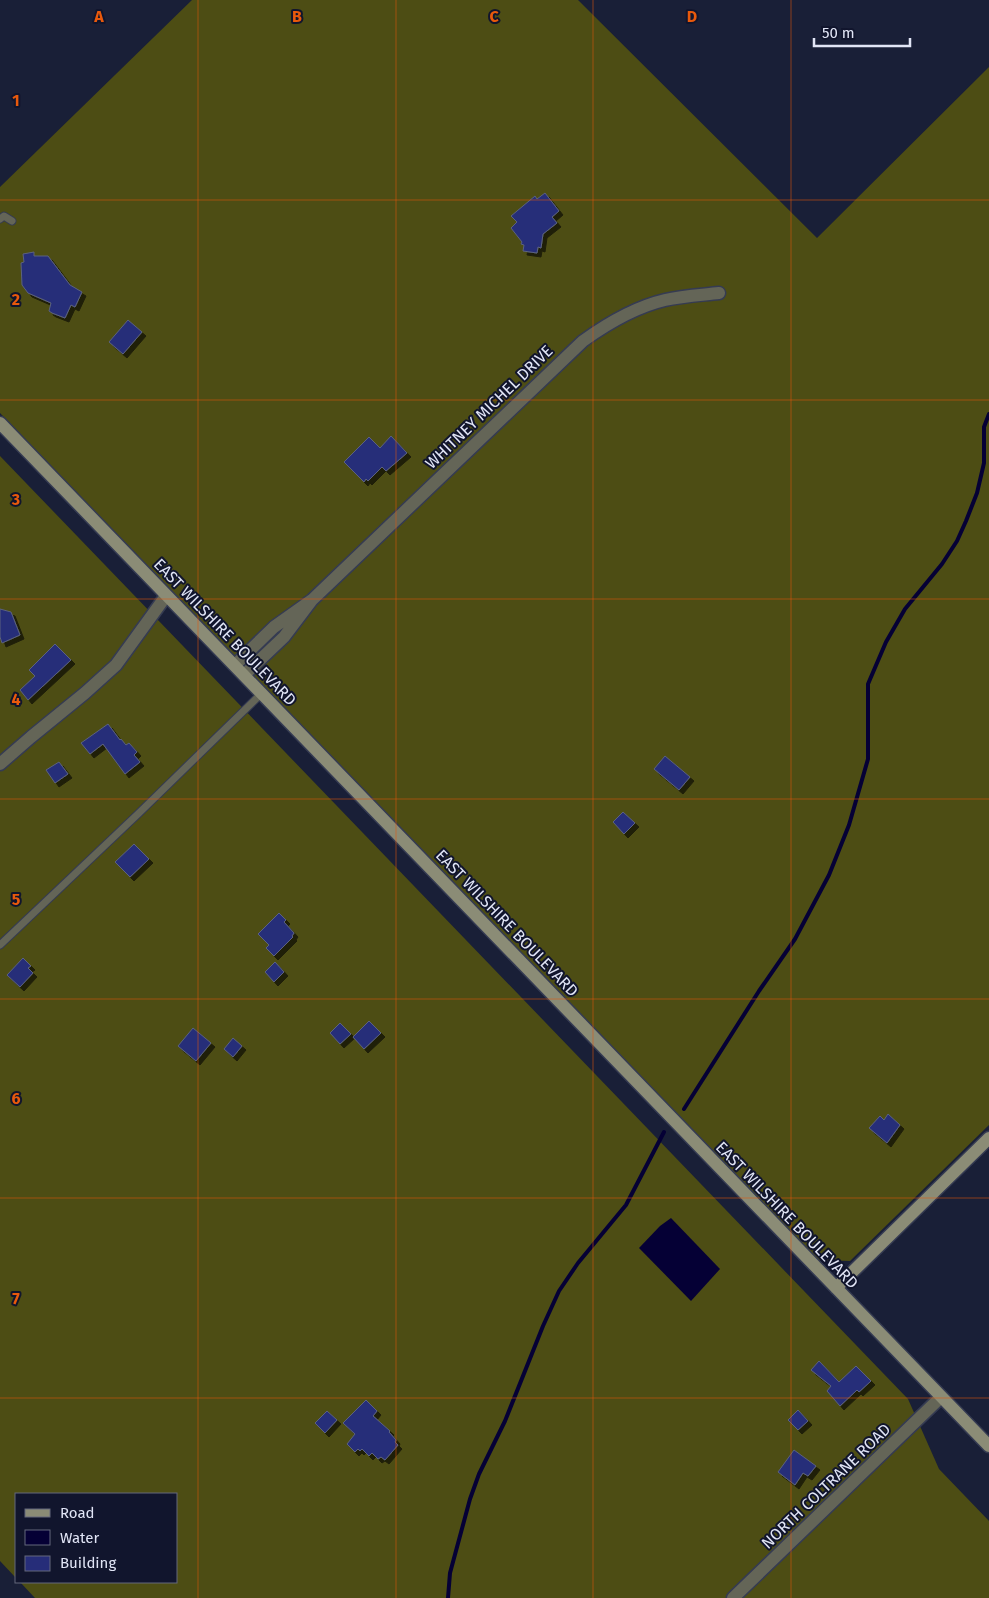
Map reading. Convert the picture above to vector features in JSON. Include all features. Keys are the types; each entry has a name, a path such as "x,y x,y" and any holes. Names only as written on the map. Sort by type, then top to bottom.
{"street":[{"name":"WHITNEY MICHEL DRIVE","path":"235,665 274,627 312,600 583,341 627,314 665,300 719,293"},
{"name":"EAST WILSHIRE BOULEVARD","path":"0,423 989,1446"},
{"path":"0,764 116,665 166,596"},
{"name":"WHITNEY MICHEL DRIVE","path":"244,675 284,637 312,600"},
{"path":"836,1288 989,1138"},
{"name":"NORTH COLTRANE ROAD","path":"733,1598 941,1397"}],"lane":[{"path":"0,219 4,216 12,221"},
{"path":"0,945 262,693"}],"shaded area":[{"path":"192,0 578,0 817,238 989,67 989,1125 850,1261 818,1260 0,413 0,187"},
{"path":"0,456 908,1399 939,1469 989,1521 989,1598 35,1598 21,1583 178,1583 178,1493 15,1493 15,1577 0,1561"}],"water":[{"path":"671,1218 720,1269 691,1301 639,1248 660,1226"}],"building":[{"path":"545,193 559,211 552,217 557,223 543,234 541,248 538,247 537,253 523,251 524,245 521,244 522,242 511,228 517,222 511,216 535,196 537,199"},
{"path":"34,252 34,256 48,256 70,285 82,292 75,307 71,305 65,318 49,311 51,303 28,293 22,285 21,263 24,262 23,254"},
{"path":"128,320 142,332 123,354 109,342"},
{"path":"391,436 407,453 386,471 382,467 368,481 366,479 364,482 344,462 369,437 380,448"},
{"path":"0,609 11,612 20,635 2,643 0,637"},
{"path":"55,644 71,660 28,700 20,690 35,676 29,670"},
{"path":"108,724 120,740 126,745 129,743 137,752 134,755 140,762 125,774 103,744 90,754 81,743"},
{"path":"665,756 690,777 679,790 654,769"},
{"path":"59,762 68,774 55,783 46,770"},
{"path":"623,812 635,823 624,834 613,822"},
{"path":"134,844 149,859 130,877 115,862"},
{"path":"279,913 294,933 293,937 274,956 266,948 269,945 258,934"},
{"path":"23,958 31,966 28,968 33,973 20,987 7,975"},
{"path":"275,962 284,972 274,982 265,972"},
{"path":"369,1021 381,1033 364,1049 353,1037"},
{"path":"340,1023 351,1034 340,1044 330,1033"},
{"path":"193,1028 211,1043 196,1061 178,1046"},
{"path":"233,1038 242,1046 233,1057 224,1049"},
{"path":"888,1114 900,1125 887,1143 869,1128 880,1116 884,1120"},
{"path":"819,1361 839,1382 856,1366 871,1381 859,1392 857,1390 840,1406 827,1391 831,1386 811,1370"},
{"path":"366,1400 377,1411 373,1416 390,1431 398,1445 385,1460 381,1457 378,1459 372,1453 369,1456 362,1449 360,1451 358,1449 355,1452 347,1444 355,1434 343,1423"},
{"path":"798,1410 808,1421 798,1430 788,1420"},
{"path":"327,1411 337,1420 325,1433 315,1423"},
{"path":"794,1450 816,1466 808,1476 803,1473 795,1485 778,1472"}],"waterway":[{"path":"684,1109 759,991 795,939 829,875 849,825 868,759 868,684 886,642 905,609 942,564 957,541 966,521 977,493 984,463 984,427 989,414"},
{"path":"448,1598 450,1573 470,1499 479,1474 505,1421 559,1291 578,1263 626,1205 664,1132"}]}
